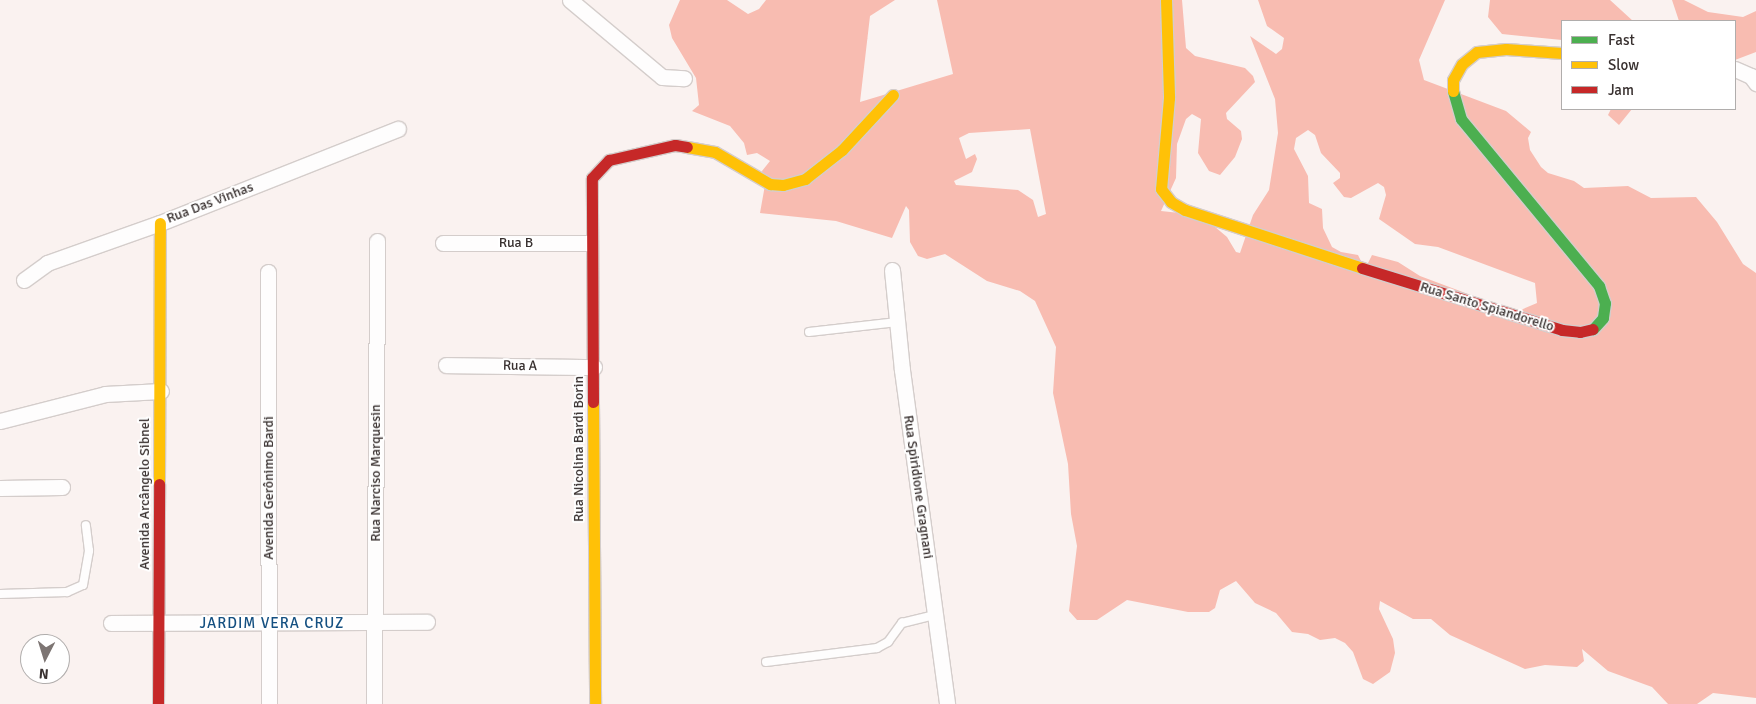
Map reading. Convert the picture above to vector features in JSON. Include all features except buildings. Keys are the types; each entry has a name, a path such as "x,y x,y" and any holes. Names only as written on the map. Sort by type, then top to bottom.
{"street":[{"path":"570,0 662,76 684,78"},
{"name":"Rua Santo Spiandorello","path":"1166,0 1169,98 1161,189 1170,202 1185,210 1256,235 1562,330 1580,332 1595,328 1603,318 1605,304 1599,286 1461,118 1453,98 1454,80 1462,64 1477,52 1506,50 1561,54"},
{"path":"1736,69 1751,76 1756,83"},
{"name":"Rua Nicolina Bardi Borin","path":"594,704 594,367 590,243 592,178 600,166 609,160 675,145 715,152 770,184 783,186 805,179 842,150 893,96"},
{"name":"Rua Das Vinhas","path":"24,280 47,263 160,223 398,129"},
{"name":"Avenida Arcângelo Sibnel","path":"158,704 160,223"},
{"name":"Rua Narciso Marquesin","path":"374,704 377,241"},
{"name":"Rua B","path":"443,243 590,243"},
{"name":"Rua Spiridione Gragnani","path":"892,270 897,322 947,704"},
{"name":"Avenida Gerônimo Bardi","path":"268,272 269,704"},
{"name":"Rua A","path":"446,365 594,367"},
{"path":"0,421 105,394 160,391"},
{"path":"0,488 62,487"},
{"path":"111,623 427,622"}],"lane":[{"path":"809,332 897,322"},
{"path":"0,594 67,592 83,585 89,551 86,525"},
{"path":"766,662 877,648 888,642 902,623 935,616"}],"shaded area":[{"path":"680,0 727,0 748,14 759,9 766,0 895,0 870,16 860,102 953,74 937,0 1182,0 1186,48 1195,56 1245,68 1253,76 1255,82 1226,113 1227,119 1241,131 1242,139 1235,157 1220,175 1209,171 1198,153 1201,119 1192,114 1186,119 1177,144 1176,178 1161,211 1189,214 1208,221 1227,237 1236,252 1240,253 1253,215 1269,190 1278,133 1275,99 1250,36 1276,54 1282,49 1284,38 1267,26 1258,0 1445,0 1419,60 1424,80 1506,111 1531,132 1528,138 1530,150 1541,167 1548,173 1574,181 1584,188 1628,186 1651,198 1696,197 1717,222 1743,264 1756,273 1756,698 1713,693 1697,704 1668,704 1652,687 1608,671 1582,649 1584,661 1577,667 1545,665 1525,669 1450,635 1431,619 1413,619 1380,601 1379,609 1393,639 1395,653 1390,672 1373,684 1363,679 1353,652 1345,643 1335,638 1320,640 1308,634 1292,632 1276,613 1255,603 1236,581 1220,590 1215,608 1209,612 1188,612 1127,600 1097,620 1077,620 1069,611 1077,546 1071,514 1068,464 1053,393 1056,347 1035,301 1020,291 987,281 945,254 927,259 918,256 910,242 909,210 906,206 892,238 836,221 760,213 765,185 762,171 770,161 757,153 747,155 744,143 730,126 692,111 699,105 696,78 672,38 669,25","holes":["1030,129 1046,214 1038,217 1033,200 1018,190 956,185 954,181 972,172 977,159 975,154 966,159 959,138 969,133","1308,130 1315,135 1321,153 1340,173 1340,178 1333,183 1344,197 1351,198 1378,183 1384,187 1386,195 1379,219 1415,244 1438,247 1535,283 1537,303 1516,312 1420,276 1398,262 1372,255 1367,265 1363,265 1358,255 1341,252 1332,247 1323,228 1322,209 1309,203 1308,176 1294,149 1296,138"]},
{"path":"1490,0 1610,0 1632,20 1561,20 1561,40 1502,34 1488,17"},
{"path":"1672,0 1684,0 1708,12 1743,17 1756,11 1756,52 1736,60 1736,20 1679,20"},
{"path":"1610,110 1631,110 1619,125 1608,115"}],"traffic: fast":[{"path":"1453,91 1461,119 1599,286 1605,303 1603,318 1593,329"}],"traffic: slow":[{"path":"1166,0 1169,98 1161,189 1171,202 1185,210 1362,268"},
{"path":"1453,91 1453,80 1462,64 1477,52 1506,49 1561,53"},
{"path":"687,147 715,152 770,184 783,185 805,179 842,150 893,95"},
{"path":"159,484 160,223"},
{"path":"593,402 595,704"}],"traffic: jam":[{"path":"593,402 592,178 609,160 675,145 687,147"},
{"path":"1362,268 1562,330 1580,332 1593,329"},
{"path":"158,704 159,484"}],"district":[{"name":"JARDIM VERA CRUZ","path":"272,624"}]}
